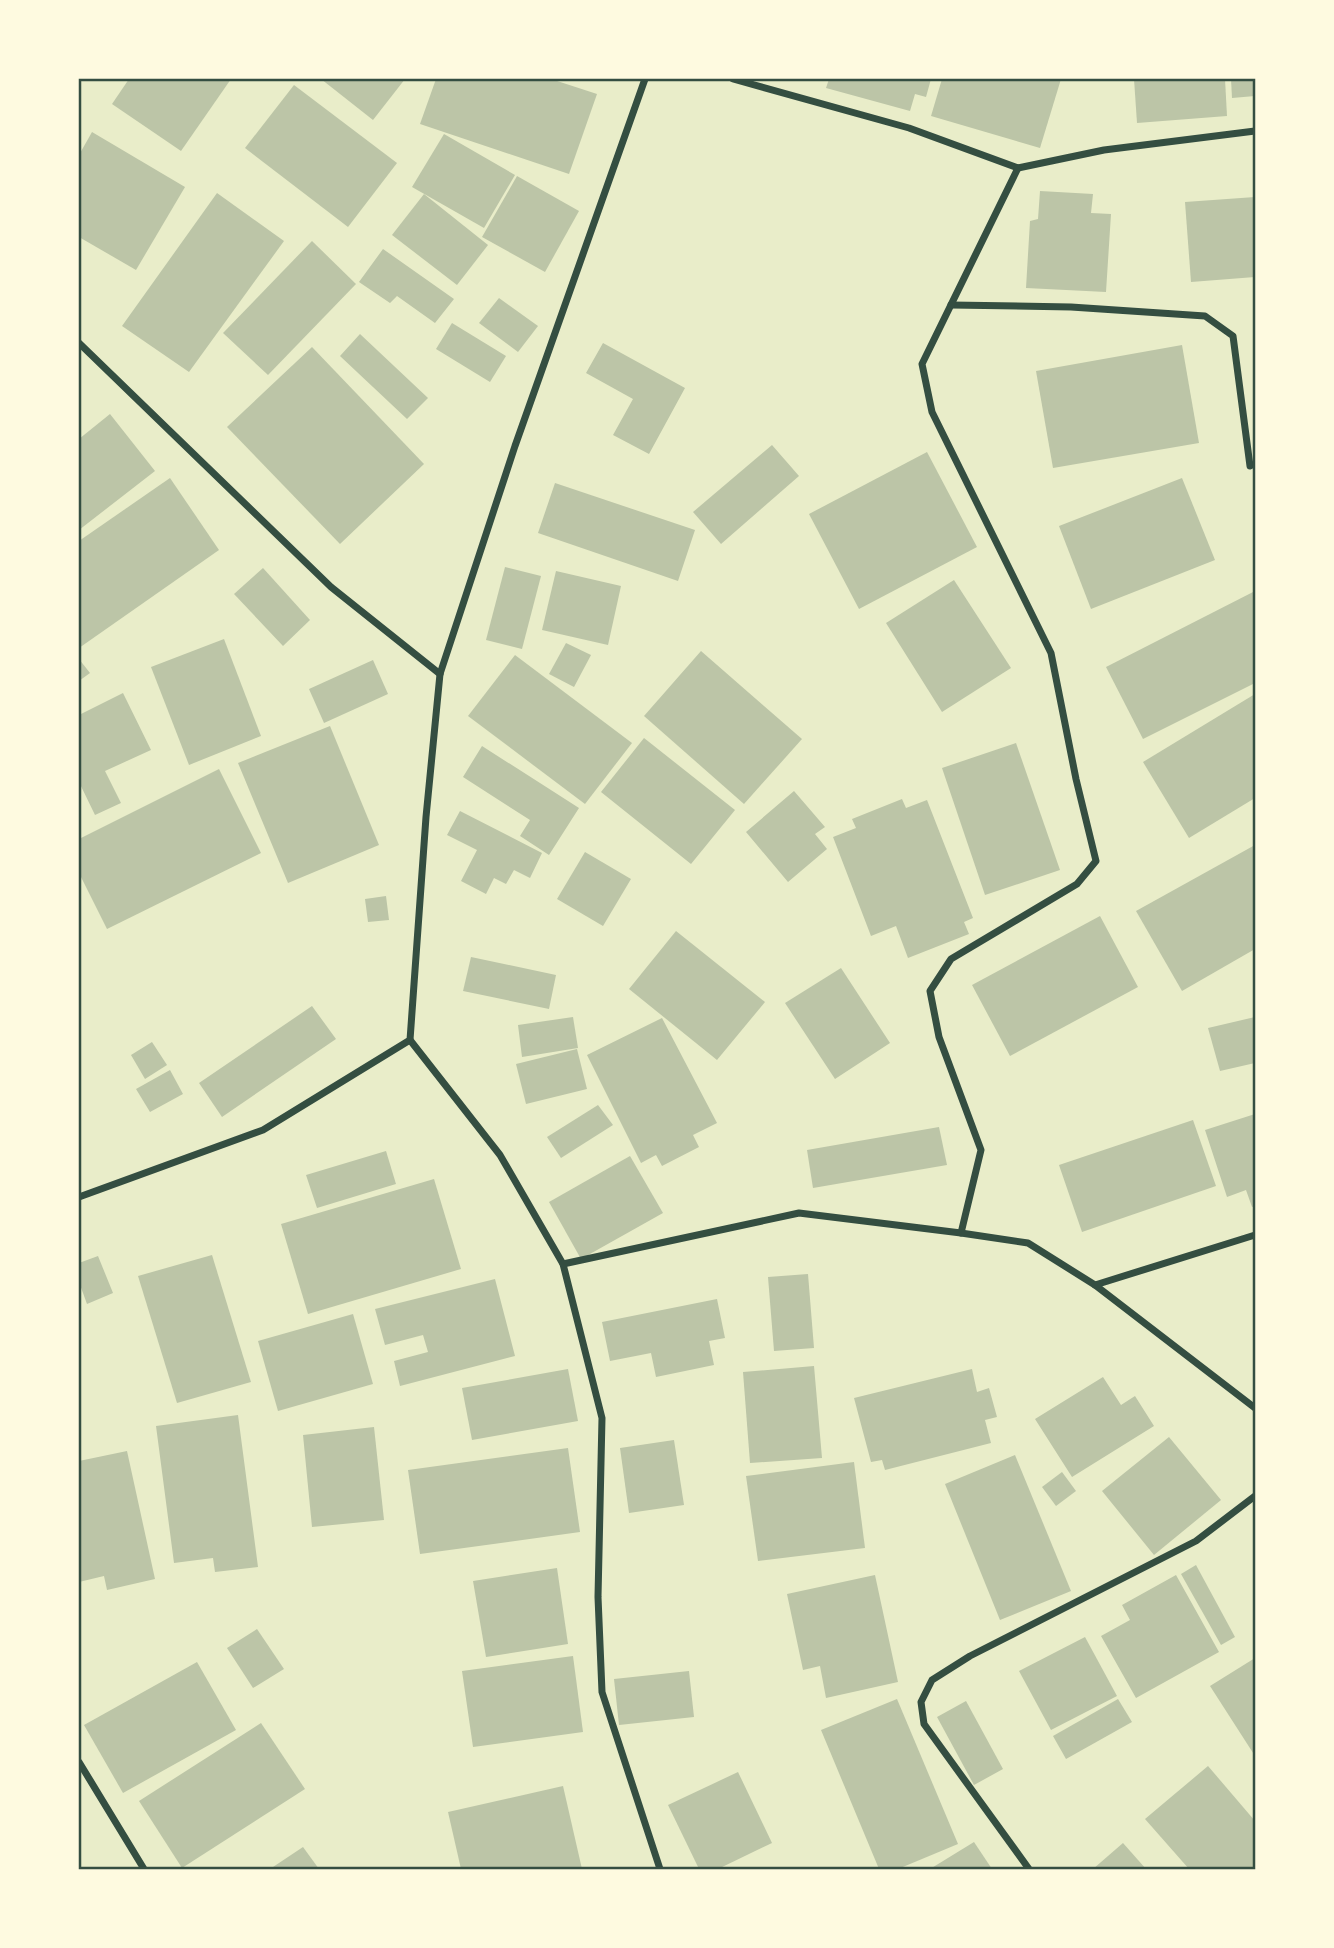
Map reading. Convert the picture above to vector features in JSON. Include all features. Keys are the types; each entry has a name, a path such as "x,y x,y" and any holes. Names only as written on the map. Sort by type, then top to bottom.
{"street":[{"path":"645,79 515,446 440,674 426,817 410,1040 500,1155 563,1264 602,1418 598,1597 602,1692 660,1869"},
{"path":"733,79 909,128 1018,168 1104,150 1255,131"},
{"path":"961,1233 981,1150 939,1037 930,991 951,959 1077,884 1096,861 1076,779 1051,653 932,412 922,364 1018,168"},
{"path":"951,305 1071,307 1205,316 1233,336 1250,466"},
{"path":"79,343 331,587 440,674"},
{"path":"79,1196 263,1130 410,1040"},
{"path":"563,1264 799,1213 1028,1243 1095,1285 1255,1408"},
{"path":"1095,1285 1255,1235"},
{"path":"1029,1869 924,1724 921,1702 932,1680 970,1656 1196,1541 1255,1496"},
{"path":"79,1762 144,1869"}],"building":[{"path":"129,79 231,79 181,151 112,104"},
{"path":"321,79 405,79 373,120"},
{"path":"436,79 551,79 597,94 569,174 420,124"},
{"path":"829,79 931,79 926,97 915,94 910,111 826,88"},
{"path":"942,79 1061,79 1040,148 931,116"},
{"path":"1134,79 1225,79 1227,116 1137,123"},
{"path":"1231,79 1255,79 1255,96 1232,98"},
{"path":"294,85 397,163 348,227 245,148"},
{"path":"92,132 185,187 136,270 79,237 79,155"},
{"path":"444,134 515,175 484,228 412,187"},
{"path":"517,176 579,211 545,272 482,237"},
{"path":"1040,191 1093,194 1091,213 1111,214 1106,292 1026,288 1030,221 1038,219"},
{"path":"217,193 284,241 189,372 122,326"},
{"path":"424,194 488,245 457,285 392,235"},
{"path":"1255,197 1255,277 1191,282 1185,202"},
{"path":"312,241 356,284 268,375 223,333"},
{"path":"383,249 454,299 435,323 397,296 390,303 359,282"},
{"path":"499,298 538,326 518,352 479,323"},
{"path":"452,323 506,356 490,382 436,349"},
{"path":"360,334 428,398 407,419 340,356"},
{"path":"603,343 685,388 649,454 613,435 633,399 586,373"},
{"path":"1182,345 1199,443 1053,468 1036,371"},
{"path":"312,347 424,464 340,544 227,427"},
{"path":"110,414 155,471 79,530 79,439"},
{"path":"772,445 799,476 721,544 693,512"},
{"path":"927,452 977,547 859,609 809,514"},
{"path":"170,478 219,550 79,648 79,541"},
{"path":"1182,478 1215,560 1091,609 1059,526"},
{"path":"555,483 695,530 678,581 538,533"},
{"path":"505,567 541,576 522,649 486,640"},
{"path":"263,568 310,620 283,646 234,594"},
{"path":"556,571 621,586 608,645 542,630"},
{"path":"954,580 1011,668 942,712 886,623"},
{"path":"1255,591 1255,683 1143,739 1106,667"},
{"path":"224,639 261,736 189,765 151,667"},
{"path":"566,643 591,655 574,687 549,674"},
{"path":"701,651 802,739 744,804 644,716"},
{"path":"515,655 632,743 585,804 468,716"},
{"path":"79,659 90,673 79,681"},
{"path":"373,660 388,694 324,723 309,689"},
{"path":"123,693 151,750 105,771 121,803 95,815 79,782 79,715"},
{"path":"1255,694 1255,798 1189,838 1143,762"},
{"path":"330,726 379,845 288,883 238,763"},
{"path":"644,738 735,810 691,864 601,792"},
{"path":"1016,743 1060,870 985,895 942,768"},
{"path":"482,746 579,808 549,855 520,836 530,820 463,777"},
{"path":"219,769 261,853 107,929 79,873 79,839"},
{"path":"794,791 825,827 815,834 827,849 788,882 746,832"},
{"path":"902,799 906,808 927,800 973,918 964,922 969,934 908,958 896,926 871,936 833,837 856,828 852,819"},
{"path":"460,811 542,853 530,878 514,870 506,884 494,878 486,894 461,881 477,850 447,835"},
{"path":"1255,845 1255,949 1182,991 1136,911"},
{"path":"585,852 631,879 603,926 557,899"},
{"path":"386,896 389,920 368,922 365,899"},
{"path":"1100,916 1138,987 1010,1056 972,985"},
{"path":"676,931 765,1002 717,1060 629,989"},
{"path":"471,957 556,975 549,1009 463,991"},
{"path":"841,968 890,1043 835,1079 785,1003"},
{"path":"312,1006 336,1039 222,1117 199,1083"},
{"path":"573,1017 578,1048 522,1057 518,1025"},
{"path":"1255,1017 1255,1063 1220,1071 1208,1028"},
{"path":"662,1018 717,1123 693,1135 699,1147 662,1166 656,1155 641,1163 587,1055"},
{"path":"152,1042 167,1065 145,1079 131,1055"},
{"path":"577,1049 587,1089 526,1104 516,1064"},
{"path":"170,1070 183,1094 150,1112 136,1089"},
{"path":"598,1105 613,1125 561,1158 547,1137"},
{"path":"1255,1114 1255,1206 1252,1207 1246,1190 1227,1197 1205,1130"},
{"path":"1193,1120 1216,1186 1082,1232 1059,1165"},
{"path":"939,1127 947,1165 813,1188 807,1150"},
{"path":"386,1151 396,1184 317,1208 306,1175"},
{"path":"630,1156 663,1213 581,1259 549,1202"},
{"path":"434,1179 461,1269 308,1314 281,1224"},
{"path":"212,1255 251,1382 177,1403 138,1276"},
{"path":"98,1256 113,1293 87,1304 79,1282 79,1263"},
{"path":"808,1274 814,1348 774,1351 768,1277"},
{"path":"495,1279 515,1356 400,1386 394,1361 428,1352 423,1335 385,1345 375,1309"},
{"path":"717,1299 725,1338 709,1341 714,1365 656,1377 651,1353 610,1361 602,1322"},
{"path":"353,1314 373,1384 278,1411 258,1341"},
{"path":"814,1366 822,1458 750,1463 743,1372"},
{"path":"568,1369 578,1421 472,1440 462,1388"},
{"path":"972,1369 977,1392 989,1388 997,1417 985,1420 991,1443 885,1470 882,1460 871,1462 854,1398"},
{"path":"1103,1377 1121,1405 1135,1396 1154,1426 1072,1477 1035,1419"},
{"path":"238,1415 258,1567 215,1572 213,1558 174,1563 156,1426"},
{"path":"374,1427 384,1520 312,1527 303,1435"},
{"path":"1169,1437 1221,1500 1154,1555 1102,1491"},
{"path":"674,1440 684,1505 629,1513 620,1448"},
{"path":"568,1448 580,1532 420,1554 408,1470"},
{"path":"127,1451 155,1579 107,1590 104,1576 79,1582 79,1461"},
{"path":"1015,1455 1071,1591 1000,1620 945,1484"},
{"path":"854,1462 865,1548 758,1561 746,1476"},
{"path":"1062,1472 1076,1491 1056,1506 1042,1487"},
{"path":"1196,1565 1235,1637 1221,1645 1181,1574"},
{"path":"557,1568 568,1644 486,1657 473,1581"},
{"path":"875,1575 898,1682 826,1698 820,1666 803,1670 787,1594"},
{"path":"1176,1575 1219,1652 1136,1698 1101,1636 1130,1620 1122,1605"},
{"path":"257,1629 284,1669 253,1688 227,1648"},
{"path":"1085,1637 1117,1696 1051,1730 1019,1671"},
{"path":"573,1656 583,1732 473,1747 462,1671"},
{"path":"1255,1658 1255,1756 1210,1686"},
{"path":"197,1662 236,1730 123,1793 84,1725"},
{"path":"689,1671 694,1717 619,1725 614,1679"},
{"path":"897,1699 958,1844 898,1869 879,1869 821,1730"},
{"path":"1118,1699 1132,1722 1066,1759 1053,1736"},
{"path":"966,1701 1003,1769 974,1785 937,1717"},
{"path":"261,1723 305,1789 182,1868 139,1801"},
{"path":"1208,1766 1255,1821 1255,1869 1189,1869 1145,1819"},
{"path":"738,1772 772,1843 718,1869 699,1869 668,1805"},
{"path":"563,1786 582,1869 461,1869 448,1812"},
{"path":"974,1842 992,1869 930,1869"},
{"path":"1123,1843 1146,1869 1093,1869"},
{"path":"303,1847 319,1869 270,1869"}]}
